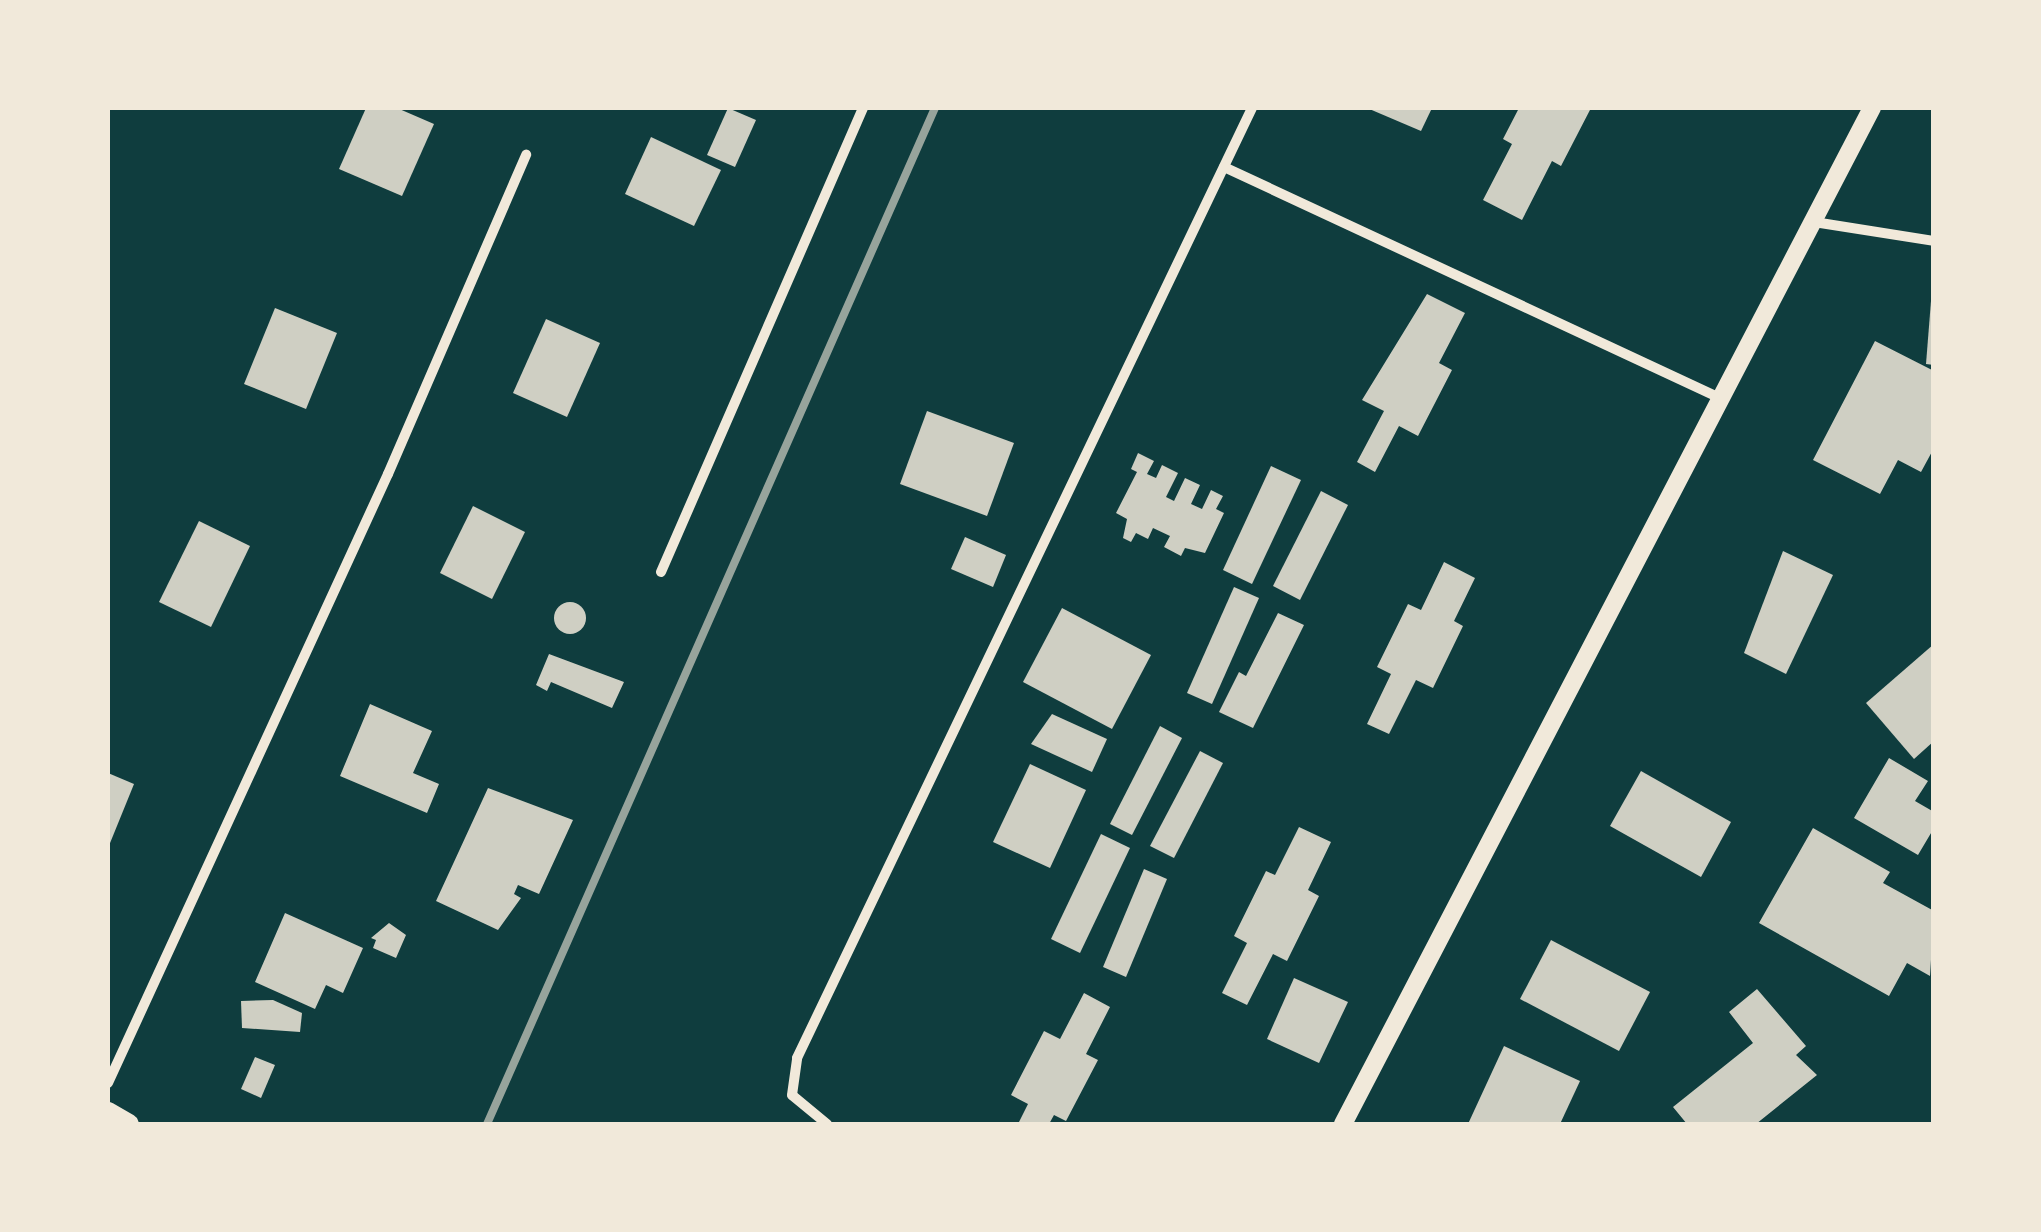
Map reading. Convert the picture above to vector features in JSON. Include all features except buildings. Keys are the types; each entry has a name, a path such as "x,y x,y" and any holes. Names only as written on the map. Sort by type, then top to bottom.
{"main road":[{"path":"108,1112 129,1124"}],"street":[{"path":"662,572 863,108"},
{"path":"827,1124 792,1095 797,1058 1252,108"},
{"path":"1343,1124 1872,108"},
{"path":"108,1083 388,474 526,155"},
{"path":"1224,167 1720,398"},
{"path":"1814,222 1934,241"}],"railway":[{"path":"487,1124 935,108"}]}
